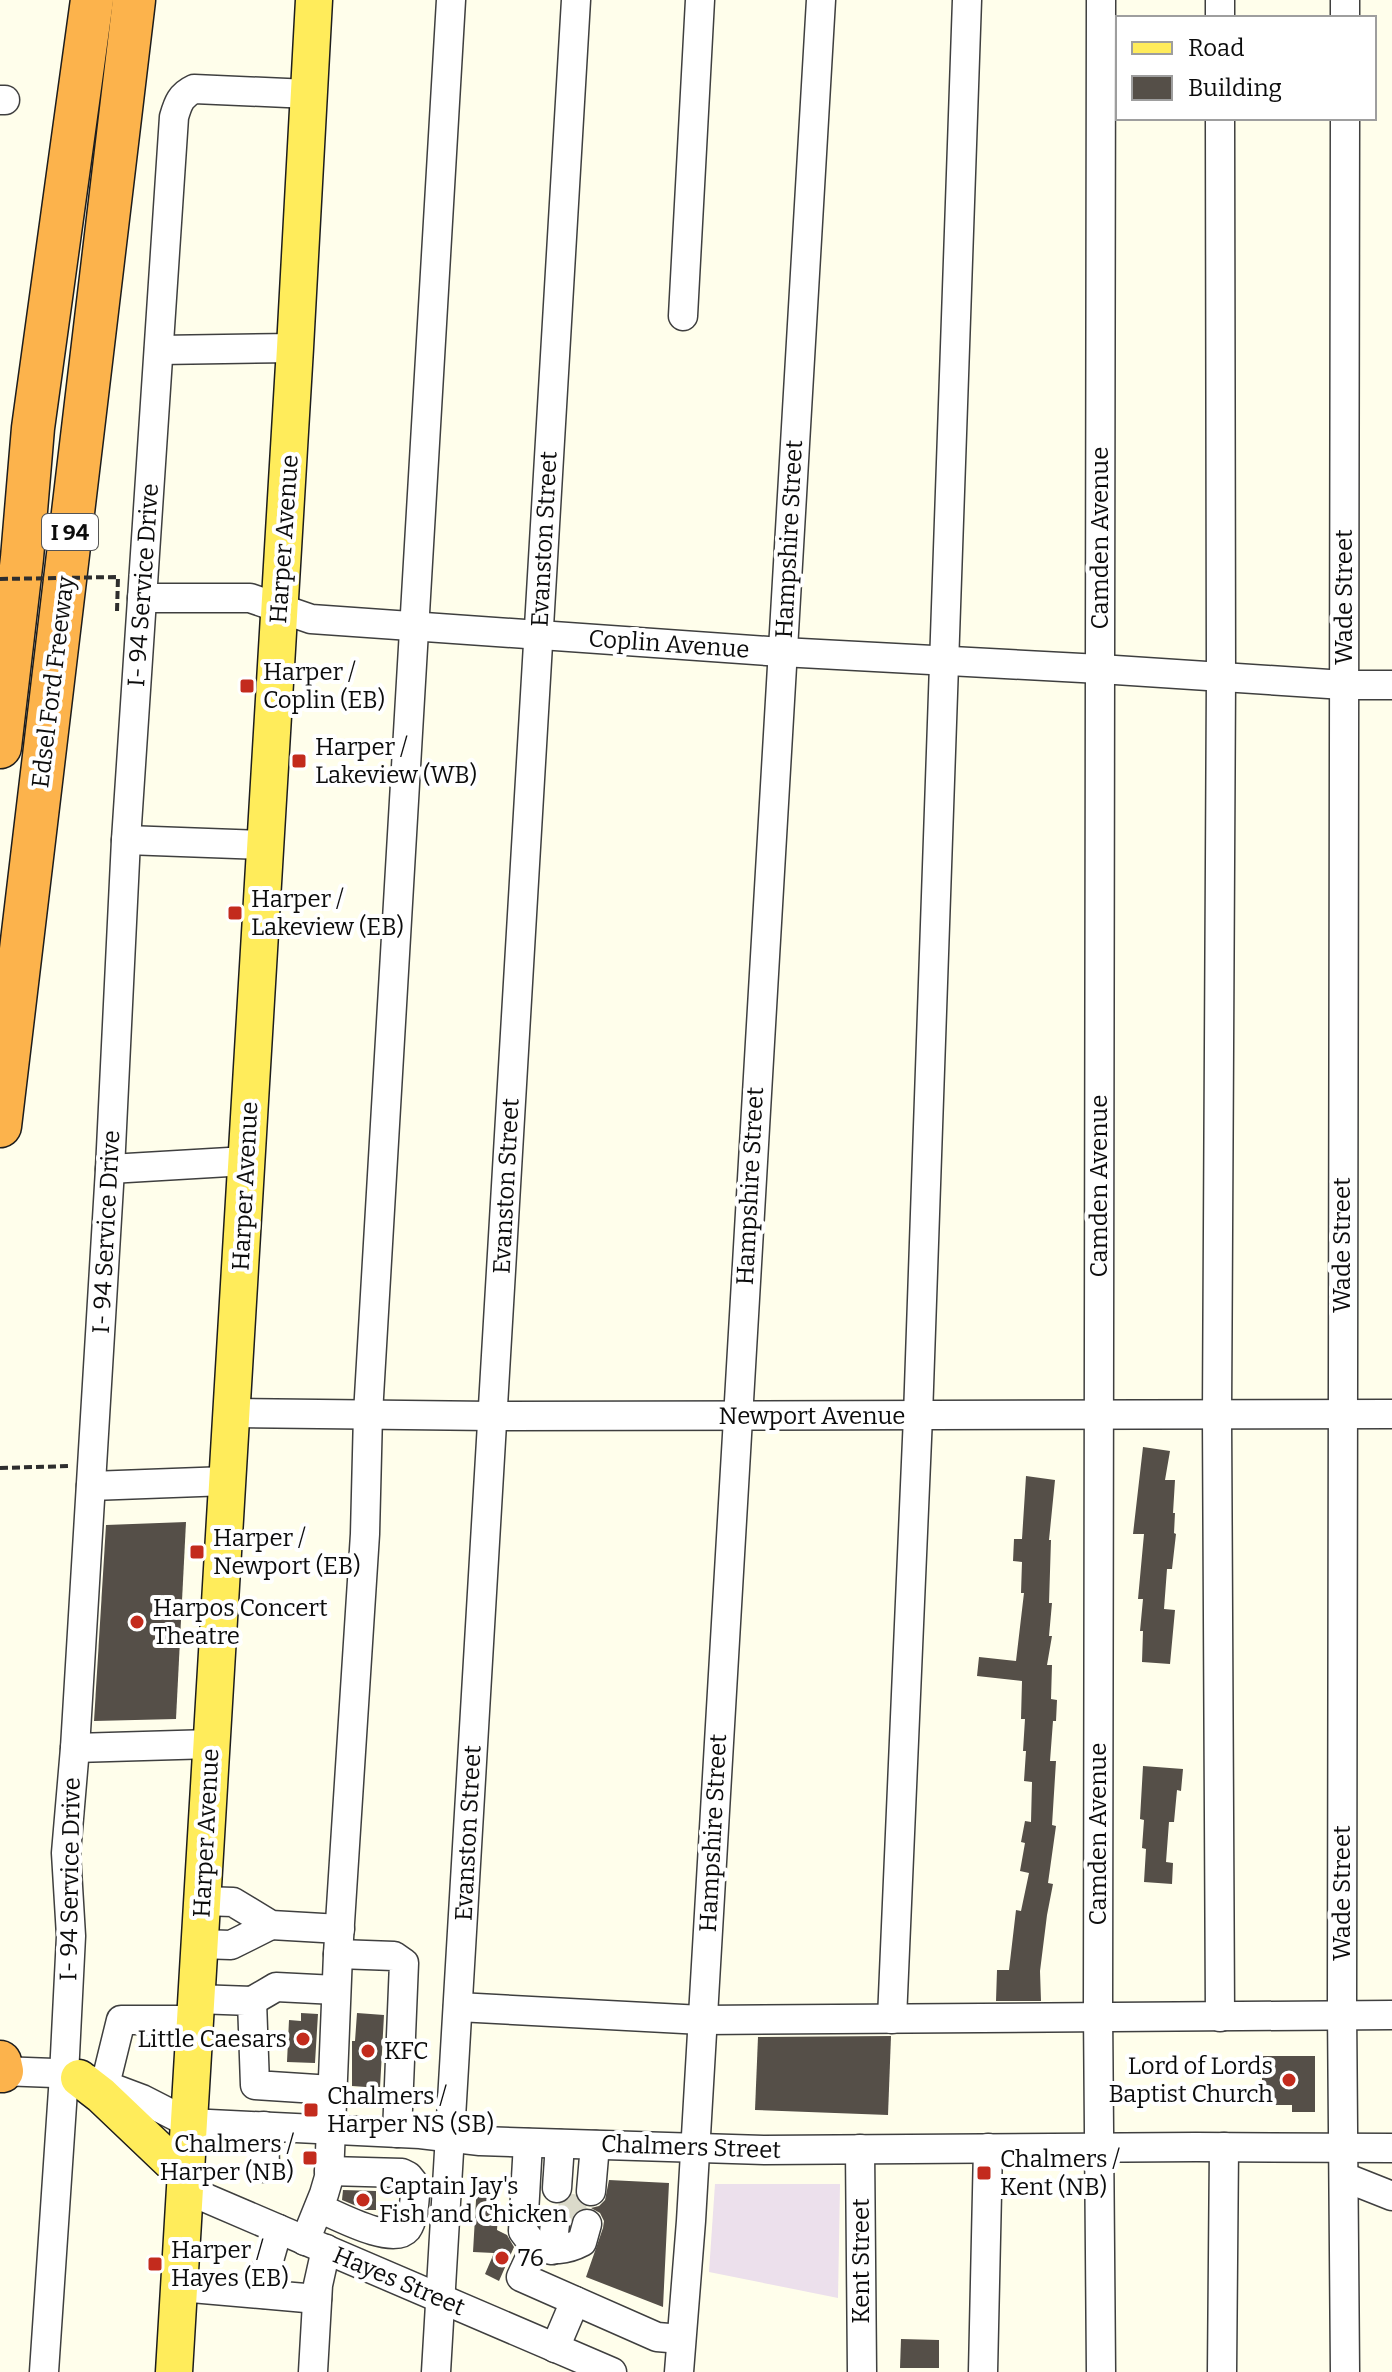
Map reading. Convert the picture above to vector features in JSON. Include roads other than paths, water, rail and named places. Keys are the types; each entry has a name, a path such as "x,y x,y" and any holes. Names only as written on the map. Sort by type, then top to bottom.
{"highway":[{"name":"Edsel Ford Freeway","path":"0,747 45,339 92,0"},
{"name":"Edsel Ford Freeway","path":"0,1126 134,0"},
{"path":"0,518 45,339"}],"main road":[{"name":"Harper Avenue","path":"174,2372 314,0"},
{"path":"83,2079 185,2183"}],"street":[{"path":"313,2372 317,2299 315,2245 319,2208 329,2176 336,1990 365,1534 368,1414 451,0"},
{"name":"Evanston Street","path":"436,2372 576,0"},
{"path":"683,316 700,0"},
{"name":"Hampshire Street","path":"679,2372 695,2148 821,0"},
{"path":"892,2019 918,1416 967,0"},
{"name":"Camden Avenue","path":"1101,0 1098,1416 1101,2372"},
{"name":"I- 94 Service Drive","path":"44,2372 83,2079 66,1853 110,1169 126,840 129,604 159,350 174,117 184,94 194,89 309,94"},
{"path":"1220,120 1217,1415 1220,2017"},
{"name":"Wade Street","path":"1345,120 1342,2015 1345,2372"},
{"path":"159,350 295,348"},
{"name":"Coplin Avenue","path":"129,604 250,598 311,619 782,652 1344,685 1392,685"},
{"path":"126,840 265,845"},
{"path":"110,1169 246,1161"},
{"name":"Newport Avenue","path":"231,1413 492,1416 1392,1414"},
{"path":"92,1475 227,1481"},
{"path":"75,1748 212,1744"},
{"path":"202,1901 233,1902 271,1925 394,1956 404,1963 397,2133"},
{"path":"200,1944 231,1945 271,1925"},
{"path":"332,2086 345,2055 351,1987 356,1974 369,1970 404,1973"},
{"path":"83,2079 121,2020 252,2001 276,1987 336,1990"},
{"path":"252,2001 258,2126 265,2168"},
{"path":"458,2007 702,2020 1392,2015"},
{"name":"Chalmers Street","path":"0,2073 83,2079 142,2099 189,2123 528,2143 765,2150 1392,2148"},
{"path":"255,2085 332,2086"},
{"path":"528,2143 523,2231 561,2236 521,2277 657,2337 681,2339"},
{"path":"574,2189 578,2144"},
{"path":"1222,2372 1224,2147"},
{"path":"983,2372 988,2148"},
{"name":"Kent Street","path":"860,2149 862,2372"},
{"path":"319,2208 379,2232 391,2226 402,2208 402,2197 390,2184 329,2176"},
{"path":"1344,2177 1392,2196"},
{"name":"Hayes Street","path":"185,2183 278,2229 440,2298 568,2359 612,2372"},
{"path":"265,2294 268,2264 278,2229"},
{"path":"180,2287 317,2299"},
{"path":"568,2359 575,2301"}],"tunnel":[{"path":"571,2222 574,2189"}],"place":[{"name":"Harper / Coplin (EB)","path":"247,686"},
{"name":"Harper / Lakeview (WB)","path":"299,761"},
{"name":"Harper / Lakeview (EB)","path":"235,913"},
{"name":"Harper / Newport (EB)","path":"197,1552"},
{"name":"Harpos Concert Theatre","path":"137,1622"},
{"name":"Little Caesars","path":"303,2039"},
{"name":"KFC","path":"368,2051"},
{"name":"Lord of Lords Baptist Church","path":"1289,2080"},
{"name":"Chalmers / Harper NS (SB)","path":"311,2110"},
{"name":"Chalmers / Harper (NB)","path":"310,2158"},
{"name":"Chalmers / Kent (NB)","path":"984,2173"},
{"name":"Captain Jay's Fish and Chicken","path":"363,2200"},
{"name":"76","path":"502,2258"},
{"name":"Harper / Hayes (EB)","path":"155,2264"}]}
